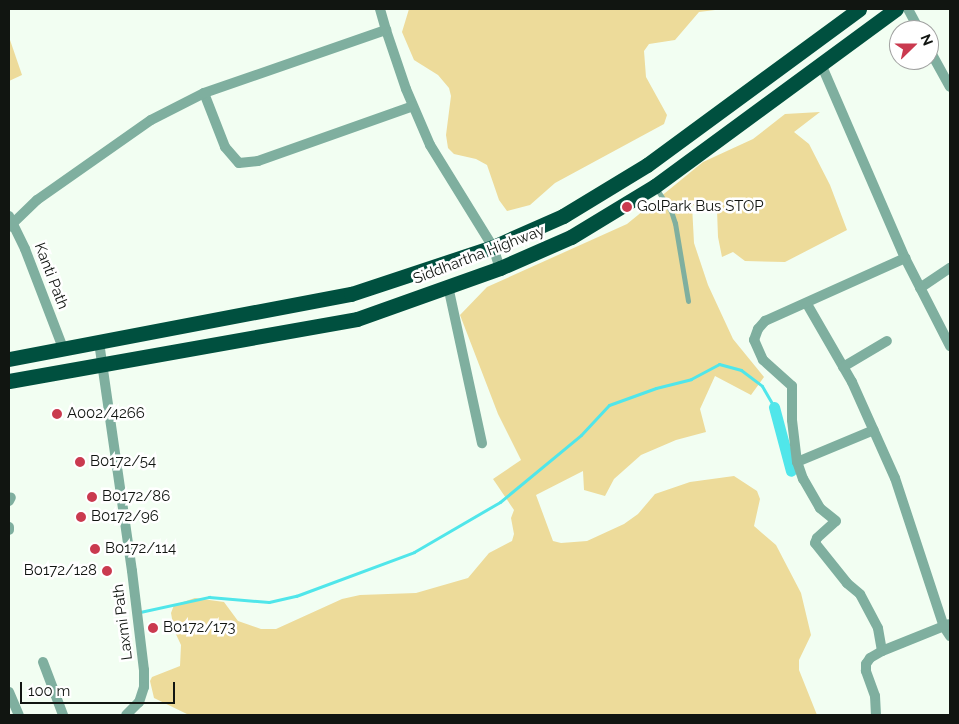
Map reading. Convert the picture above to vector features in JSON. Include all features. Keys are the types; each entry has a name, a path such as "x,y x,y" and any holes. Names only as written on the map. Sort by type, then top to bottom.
{"highway":[{"name":"Siddhartha Highway","path":"9,359 351,294 493,247 563,216 646,165 859,9"},
{"name":"Siddhartha Highway","path":"9,381 357,319 500,268 571,237 655,186 896,9"}],"street":[{"path":"380,9 413,106 430,145 493,247 500,268"},
{"path":"10,223 37,200 151,120 204,93 386,30"},
{"path":"821,64 905,258 950,346"},
{"path":"939,67 950,87"},
{"path":"204,93 225,147 239,163 258,161 413,106"},
{"name":"Kanti Path","path":"10,223 25,249 63,348"},
{"path":"882,651 878,628 860,594 847,583 815,543 817,538 835,525 836,522 820,508 803,479 797,462 792,420 792,386 763,360 754,340 758,329 765,321 807,304 905,258"},
{"path":"920,288 950,268"},
{"path":"448,286 482,443"},
{"path":"807,304 843,366 895,478 950,636"},
{"path":"843,366 887,341"},
{"name":"Laxmi Path","path":"99,342 132,571 144,670 144,687 138,702 126,715"},
{"path":"797,462 874,430"},
{"path":"876,715 875,696 866,664 870,658 882,651 947,625"},
{"path":"43,662 63,715"},
{"path":"9,692 19,715"}],"lane":[{"path":"655,186 671,210 688,301"}],"shaded area":[{"path":"409,9 723,9 699,12 675,40 649,44 644,51 646,77 667,115 664,124 555,183 530,205 507,211 499,200 487,165 476,159 454,154 448,148 446,135 451,96 449,88 438,75 414,60 402,32"},
{"path":"9,37 22,75 9,81"},
{"path":"820,112 794,132 809,144 830,185 847,230 785,262 745,261 733,252 722,257 718,237 717,210 692,205 694,243 708,285 733,339 764,377 751,395 715,376 700,409 706,432 676,440 641,455 614,479 605,496 584,490 583,471 536,495 553,541 561,543 587,541 624,524 638,514 655,494 690,482 734,476 757,491 760,499 754,526 776,545 801,593 811,635 799,660 799,670 817,715 189,715 154,698 150,681 152,677 180,666 181,645 174,630 171,613 174,605 195,598 224,602 238,621 261,629 276,629 342,599 360,595 416,593 468,578 489,553 512,541 514,534 511,518 514,510 493,479 521,460 498,414 460,315 487,287 627,224 703,162 753,139 785,114"}],"waterway":[{"path":"140,612 209,597 269,602 296,596 414,552 500,502 581,435 609,405 656,388 691,379 719,364 741,370 762,386 774,407"},
{"path":"774,407 791,471"}],"place":[{"name":"GolPark Bus STOP","path":"627,207"},
{"name":"A002/4266","path":"57,414"},
{"name":"B0172/54","path":"80,462"},
{"name":"B0172/86","path":"92,497"},
{"name":"B0172/96","path":"81,517"},
{"name":"B0172/114","path":"95,549"},
{"name":"B0172/128","path":"107,571"},
{"name":"B0172/173","path":"153,628"}]}
